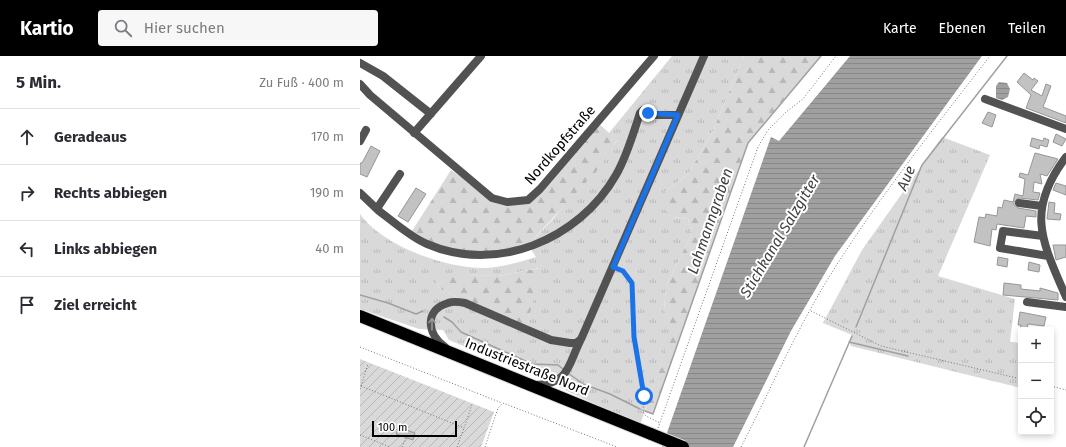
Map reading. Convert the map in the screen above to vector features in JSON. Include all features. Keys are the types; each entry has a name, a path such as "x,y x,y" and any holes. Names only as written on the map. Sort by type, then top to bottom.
{"highway":[{"name":"Industriestraße Nord","path":"360,316 683,447"},
{"name":"Industriestraße Nord","path":"360,325 652,434 667,447"}],"street":[{"path":"414,133 481,56"},
{"name":"Nordkopfstraße","path":"360,84 370,95 414,133 492,198 507,202 528,200 540,189 654,56"},
{"path":"533,385 556,382 564,375 613,267 704,56"},
{"path":"360,63 383,76 431,114"},
{"path":"985,99 1066,129"},
{"path":"360,193 379,211 425,244 443,250 469,254 498,255 528,248 543,242 562,231 584,214 603,194 622,163 640,113 643,110 655,115 678,115"},
{"path":"360,141 366,130"},
{"path":"1066,157 1049,181 1044,194 1042,206 1043,236 1048,256 1066,296"},
{"path":"379,211 378,208 400,174"},
{"path":"1019,203 1042,206"},
{"path":"1043,236 1002,231 1000,248 1048,256"},
{"path":"454,353 434,338 431,327 433,315 439,307 450,302 465,303 564,346 569,351 570,363"},
{"path":"1027,302 1066,307"},
{"path":"551,340 576,343 582,337"}],"path":[{"path":"652,434 660,423 756,151 768,130 786,112 803,99 836,56"},
{"path":"740,447 784,356 838,263 903,171 990,56"},
{"path":"613,267 623,271 632,283 634,337 644,396 643,412 646,416 660,423"},
{"path":"810,311 881,346 1018,378"},
{"path":"360,347 617,447"},
{"path":"360,389 368,364"},
{"path":"361,386 464,428"},
{"path":"1054,387 1066,390"},
{"path":"485,447 498,408 503,403"},
{"path":"457,447 472,405"},
{"path":"360,435 390,447"},
{"path":"402,447 406,438"}],"green space":[{"path":"672,56 744,56 712,133 688,174 665,192 673,217 688,219 692,233 666,287 664,310 673,329 640,425 559,387 552,377 548,375 537,377 449,340 443,330 419,329 360,309 360,214 371,226 403,247 422,256 442,262 480,268 496,267 536,257 528,245 553,219 617,141 609,133","holes":["539,268 527,328 466,302 439,288 434,275 498,276"]},
{"path":"744,56 821,56 748,143 653,414 645,411 672,329 664,310 666,287 692,233 688,219 673,217 663,208 665,192 688,174 712,133"},
{"path":"597,122 617,140 601,166 528,245 499,252 459,250 434,244 412,231 451,170 492,198 528,200"},
{"path":"942,137 990,155 938,276 1015,299 1010,342 1018,343 1018,387 851,346 849,342 852,335 823,323 862,250"},
{"path":"540,268 527,328 466,302 439,288 433,274 498,276"},
{"path":"360,359 494,412 481,447 360,447"}],"water":[{"name":"Stichkanal Salzgitter","path":"850,56 982,56 835,256 791,331 733,447 662,447 771,137 779,141"},
{"path":"999,82 1007,83 1010,89 1008,97 1002,100 996,98 996,86"}],"building":[{"path":"1024,73 1033,80 1034,78 1038,81 1031,90 1042,96 1046,84 1051,86 1043,107 1066,116 1066,123 1026,108 1031,95 1017,82"},
{"path":"988,112 996,115 992,127 982,123"},
{"path":"1056,134 1066,139 1062,146 1053,142"},
{"path":"1032,138 1043,141 1044,138 1049,140 1047,147 1040,145 1039,149 1030,146"},
{"path":"371,146 380,151 367,177 360,174 360,163 362,163"},
{"path":"1035,153 1058,159 1047,176 1040,174 1042,184 1034,182 1033,192 1040,193 1038,200 1019,198 1014,202 1014,205 1018,208 1036,211 1036,217 1026,216 1024,228 997,224 996,230 992,229 990,246 974,242 979,217 985,218 986,214 997,216 998,207 1002,208 1004,200 1013,202 1015,194 1023,196 1025,179 1019,177 1020,173 1028,175"},
{"path":"1056,183 1066,186 1066,195 1053,190"},
{"path":"416,188 426,194 408,222 398,216"},
{"path":"1049,202 1055,203 1054,213 1061,214 1060,220 1047,219"},
{"path":"1053,245 1066,245 1066,257 1056,260"},
{"path":"998,257 1008,259 1007,267 997,265"},
{"path":"1029,262 1040,265 1039,272 1028,270"},
{"path":"1004,283 1021,285 1021,289 1040,291 1040,288 1058,293 1058,300 1003,295"},
{"path":"1020,312 1046,317 1044,326 1028,324 1028,327 1021,327 1021,325 1018,325"},
{"path":"399,427 415,433 413,440 396,434"}],"waterway":[{"name":"Lahmanngraben","path":"645,411 653,414 748,143 821,56"},
{"name":"Aue","path":"856,327 922,165 1007,56"},
{"path":"360,295 388,303 416,314 423,311"},
{"path":"444,317 452,322 461,332 532,364 558,365 563,369"},
{"name":"Aue","path":"804,447 852,336"},
{"path":"849,342 908,356"},
{"path":"568,373 583,384 610,394 640,409"}],"route":[{"path":"644,396 638,369 634,337 632,283 623,271 613,267 678,115 655,115 648,113"}]}
